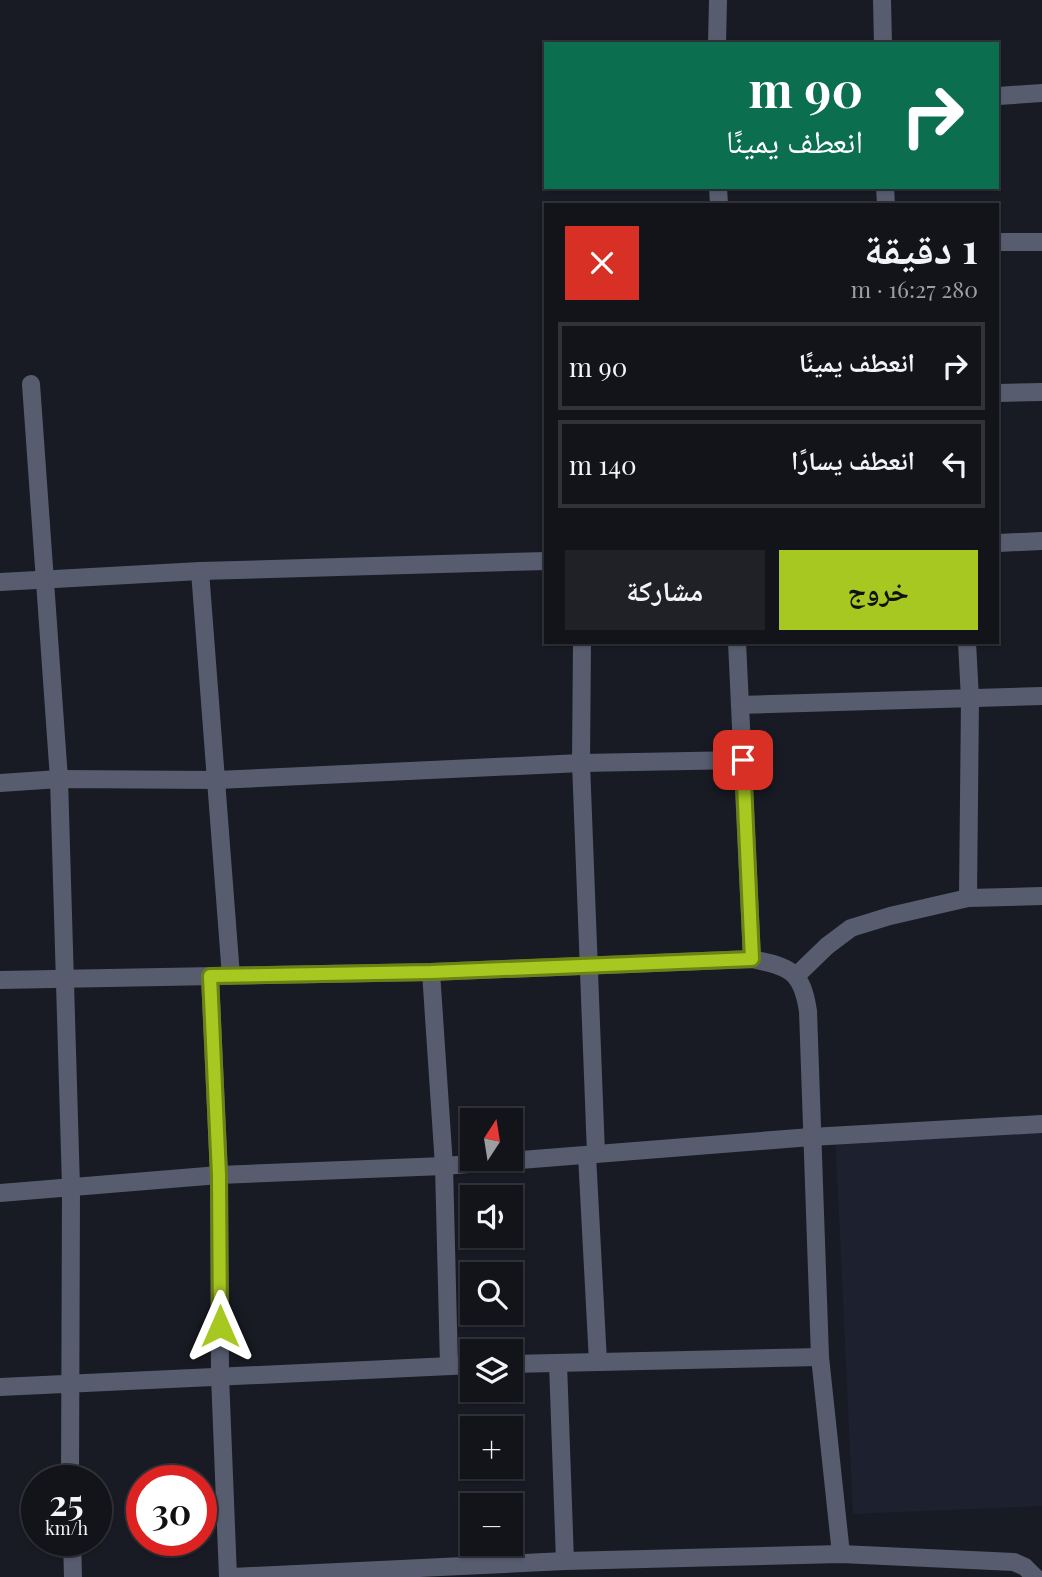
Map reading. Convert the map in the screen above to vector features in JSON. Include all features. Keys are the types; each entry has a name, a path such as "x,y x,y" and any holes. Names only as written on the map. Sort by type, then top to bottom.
{"street":[{"path":"717,42 718,0"},
{"path":"882,0 883,42"},
{"path":"999,96 1042,93"},
{"path":"999,242 1042,242"},
{"path":"31,384 59,779 71,1187 70,1465"},
{"path":"999,393 1042,392"},
{"path":"999,543 1042,541"},
{"path":"0,582 200,572 544,561"},
{"path":"200,572 231,976"},
{"path":"582,644 582,763 598,1362"},
{"path":"737,644 752,959"},
{"path":"967,644 970,699 968,898"},
{"path":"740,705 1042,696"},
{"path":"0,783 59,779 217,780 582,763 743,760"},
{"path":"797,975 827,946 851,928 968,898 1042,896"},
{"path":"0,980 431,972 752,959 776,964 797,975 806,995 808,1011 820,1357 841,1554"},
{"path":"431,972 443,1166 449,1366"},
{"path":"210,976 219,1175 220,1376 230,1577 380,1574 565,1561 628,1569 841,1554 1014,1562 1026,1567 1035,1577"},
{"path":"0,1193 219,1175 443,1166 811,1138 1042,1124"},
{"path":"523,1364 820,1357"},
{"path":"558,1363 565,1561"},
{"path":"0,1387 460,1366"},
{"path":"72,1556 73,1577"}],"shaded area":[{"path":"1042,1119 1042,1506 853,1514 835,1129"}],"route":[{"path":"220,1326 219,1175 210,976 431,972 752,959 743,760"}]}
